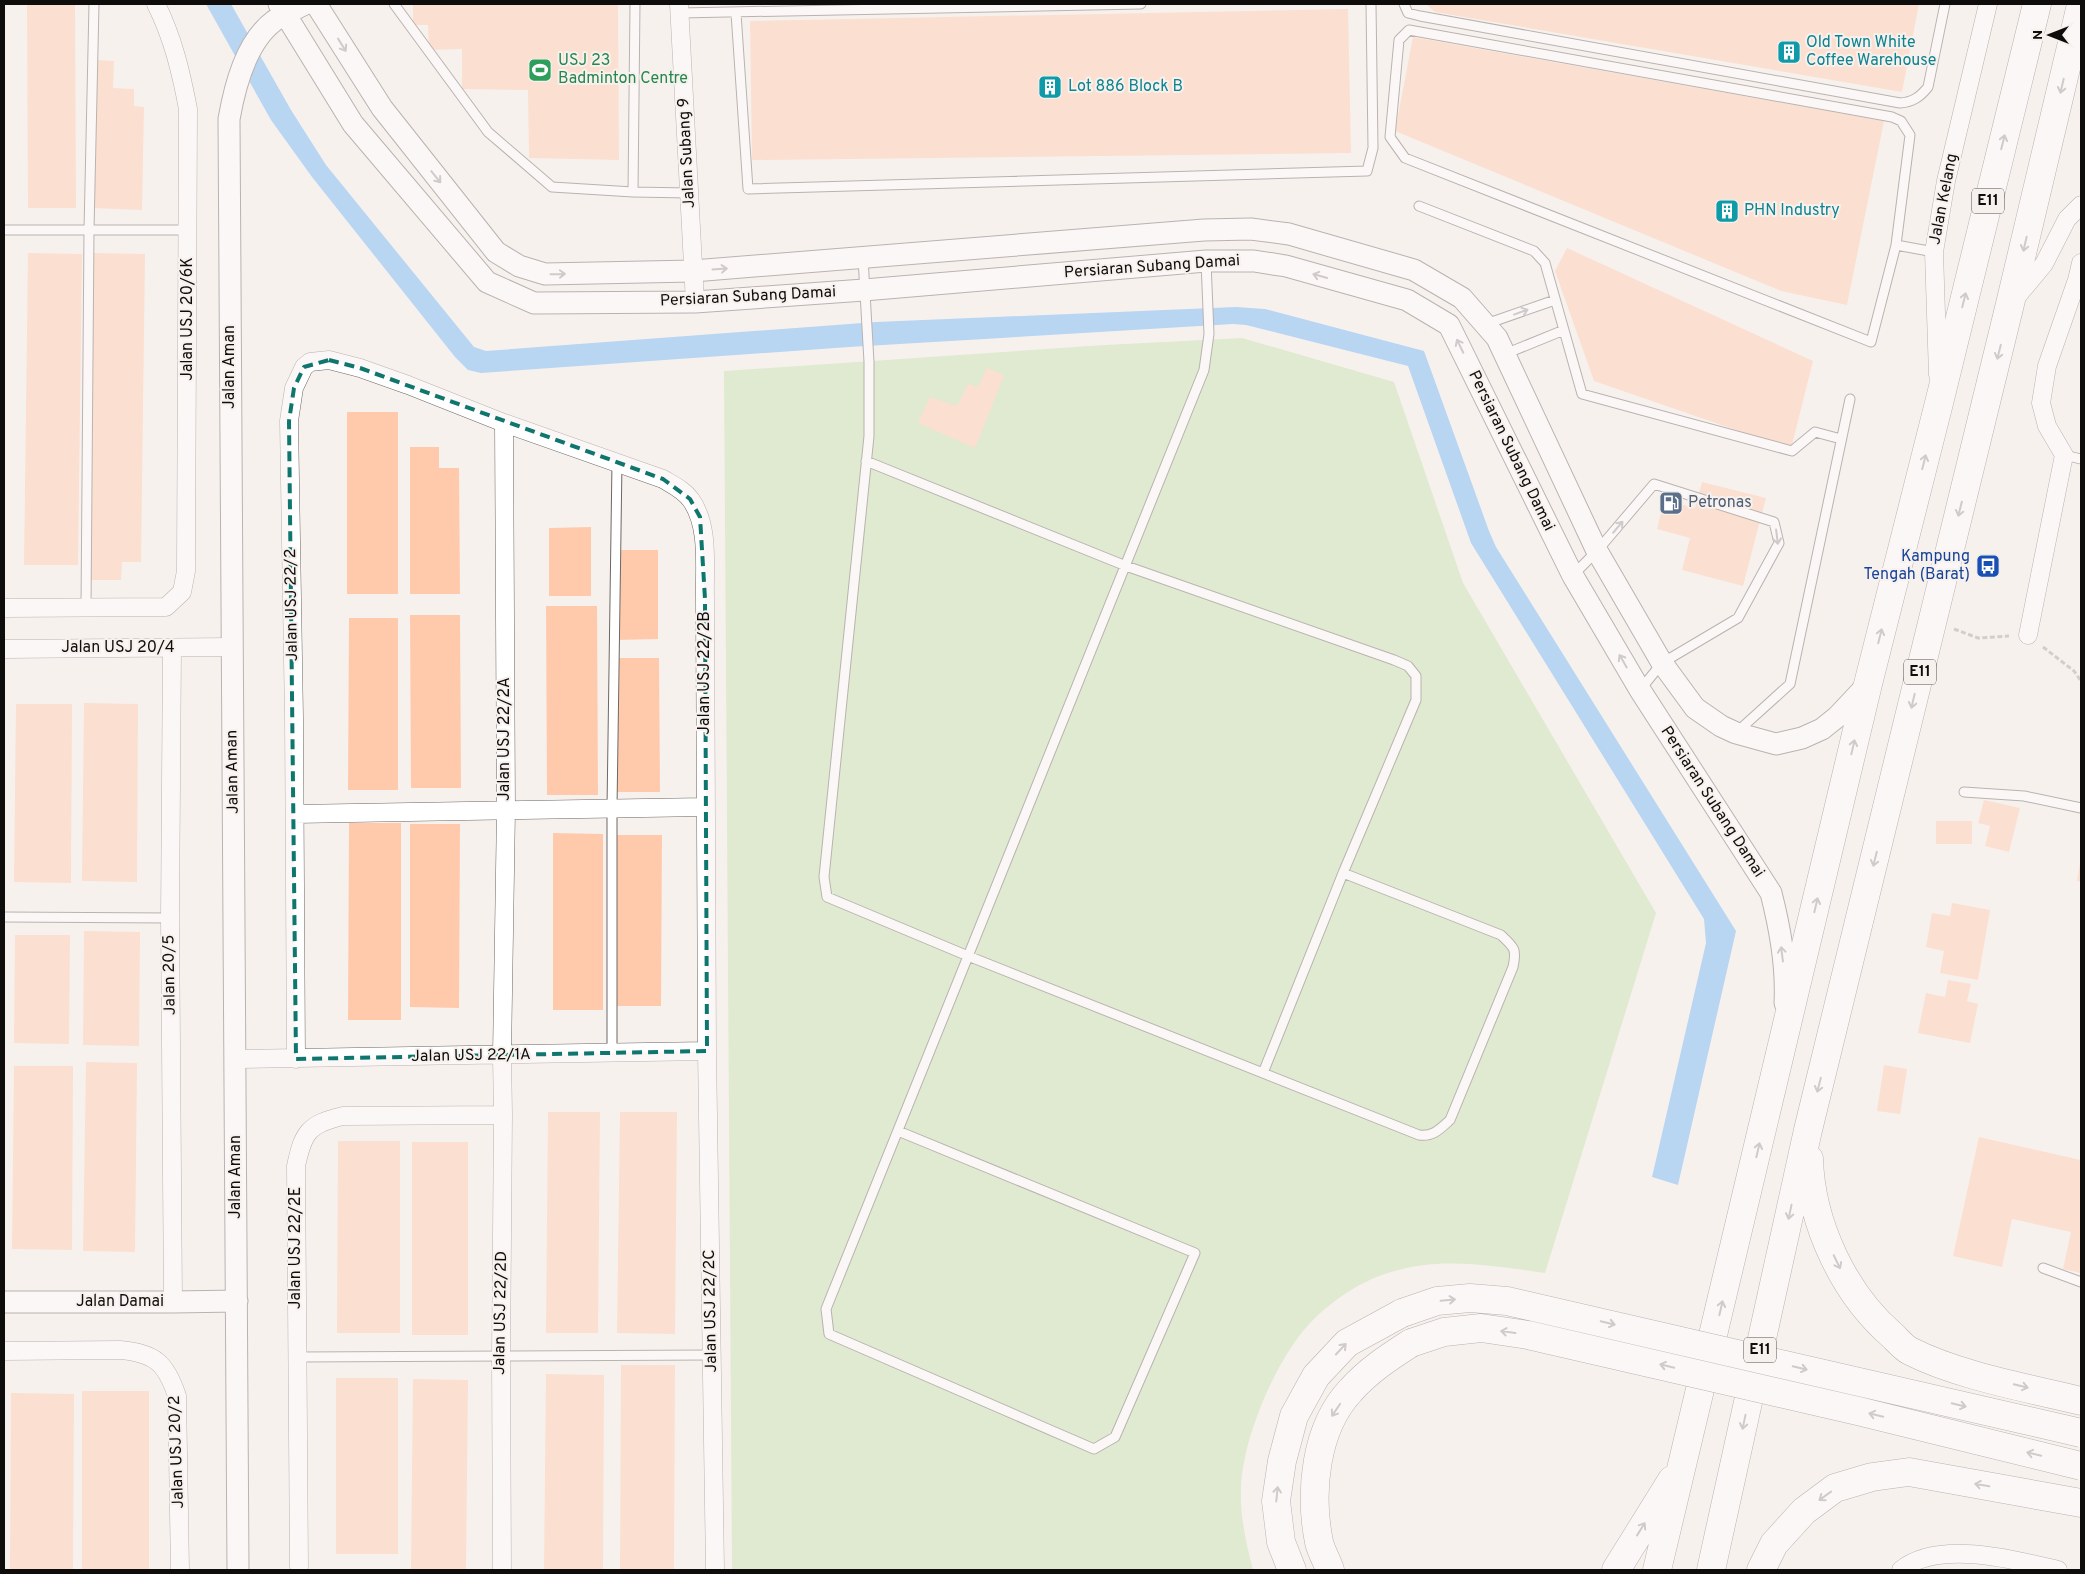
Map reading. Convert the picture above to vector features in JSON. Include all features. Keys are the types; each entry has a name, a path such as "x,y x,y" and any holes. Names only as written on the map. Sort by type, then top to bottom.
{"highway":[{"name":"E11","path":"1658,1570 1868,684 2036,4"},
{"name":"E11","path":"1711,1570 1808,1130 2010,304 2081,5"},
{"path":"1808,1130 1810,1182 1819,1219 1837,1262 1853,1291 1881,1326 1909,1350 1962,1371 2081,1401"},
{"path":"1292,1570 1281,1542 1276,1501 1282,1460 1294,1416 1316,1376 1347,1343 1402,1313 1437,1301 1470,1298 1507,1301 1557,1311 2081,1434"},
{"path":"1330,1570 1319,1543 1314,1502 1318,1460 1329,1421 1350,1390 1379,1363 1411,1343 1444,1332 1481,1328 1528,1335 1858,1410 2081,1466"},
{"path":"1616,1570 1685,1458"},
{"path":"1762,1570 1774,1544 1804,1511 1836,1488 1872,1476 1909,1472 2081,1503"}],"street":[{"name":"Jalan USJ 20/6K","path":"4,608 166,607 182,592 186,571 188,109 178,59 168,28 156,4"},
{"name":"Jalan Aman","path":"238,1570 229,118 240,75 261,34 279,13 305,4"},
{"name":"Persiaran Subang Damai","path":"316,4 382,108 496,252 519,266 545,274 693,270 1204,230 1251,229 1289,234 1414,270 1462,298 1497,338 1597,551 1662,663 1696,708 1736,733 1776,744 1802,738 1822,729 1837,717 1868,684"},
{"name":"Jalan Kelang","path":"1940,398 1934,252 1946,181 1988,4"},
{"name":"Jalan Subang 9","path":"679,9 695,302"},
{"name":"Persiaran Subang Damai","path":"279,13 353,124 487,282 534,303 865,299 1206,261 1254,261 1286,266 1407,300 1449,325 1573,576 1640,690 1770,892 1779,924 1786,987 1784,1038"},
{"path":"2010,304 2044,264 2067,219 2081,205"},
{"path":"2028,635 2064,455 2047,426 2041,402 2046,366 2079,281 2081,263"},
{"name":"Jalan USJ 22/2","path":"296,1059 290,421 294,388 304,367 310,362 329,360 360,368 504,423"},
{"name":"Jalan USJ 22/2B","path":"504,423 663,479 679,488 690,499 700,517 703,535 705,600 707,1051"},
{"name":"Jalan USJ 22/2A","path":"502,1055 506,810 504,423"},
{"name":"Jalan USJ 20/4","path":"4,649 231,647"},
{"name":"Jalan 20/5","path":"172,648 170,918 173,1302"},
{"path":"295,814 705,807"},
{"name":"Jalan USJ 22/1A","path":"235,1059 707,1051"},
{"name":"Jalan USJ 22/2C","path":"707,1051 715,1570"},
{"name":"Jalan USJ 22/2D","path":"502,1055 504,1115 500,1357 502,1570"},
{"name":"Jalan USJ 22/2E","path":"299,1567 296,1166 301,1145 309,1130 324,1120 342,1116 504,1115"},
{"name":"Jalan Damai","path":"4,1302 237,1301"},
{"name":"Jalan USJ 20/2","path":"4,1351 138,1351 164,1366 172,1379 177,1396 180,1570"},
{"path":"1902,1570 1924,1558 1956,1553 1986,1555 2034,1567 2058,1570"}],"lane":[{"path":"86,608 88,230 94,4"},
{"path":"394,4 488,132 552,187 689,193"},
{"path":"633,192 635,4"},
{"path":"679,9 736,13 1141,4"},
{"path":"736,13 748,189 1367,172 1373,148 1371,4"},
{"path":"1404,4 1408,13 1420,16 1900,103 1911,102 1921,96 1928,87 1944,4"},
{"path":"1409,30 1892,117 1901,121 1910,134 1896,245 1871,342 1405,158 1390,137 1399,40 1409,30"},
{"path":"1420,206 1534,251 1545,263 1582,394 1792,451 1814,432 1841,439"},
{"path":"4,230 188,230"},
{"path":"1896,245 1934,252"},
{"path":"863,258 869,426 824,889 827,897 834,902 968,956 1419,1135 1427,1136 1438,1131 1450,1120 1513,967 1516,956 1513,946 1501,935 1343,873"},
{"path":"898,1131 1195,1253 1115,1437 1094,1449 829,1334 826,1309 1204,370 1209,334 1206,261"},
{"path":"1486,324 1555,300"},
{"path":"1505,354 1564,330"},
{"path":"1736,733 1790,684 1850,398"},
{"path":"2064,455 2081,459"},
{"path":"866,461 1126,566 1394,660 1408,666 1416,676 1416,700 1343,873 1263,1073"},
{"path":"612,1053 612,808 617,462"},
{"path":"1573,576 1654,484 1774,522 1779,543 1738,618 1662,663 1640,690"},
{"path":"1964,792 2024,796 2081,808"},
{"path":"4,917 170,918"},
{"path":"2042,1268 2081,1282"},
{"path":"297,1357 712,1355"}],"path":[{"path":"1932,621 1978,638 2028,635 2074,671 2081,681"}],"highlighted area":[{"path":"329,360 360,368 663,479 690,499 700,517 705,599 707,1051 296,1059 289,421 294,388 304,367"}],"green space":[{"path":"1242,338 1394,382 1463,583 1656,913 1545,1273 1449,1263 1410,1267 1381,1275 1360,1285 1341,1297 1315,1318 1301,1333 1276,1374 1264,1398 1248,1446 1243,1468 1241,1510 1253,1570 732,1570 724,371 1105,345"}],"water":[{"path":"206,4 231,4 291,110 326,165 474,347 486,351 876,322 1236,307 1265,309 1424,351 1496,547 1736,931 1678,1185 1652,1177 1706,943 1704,919 1471,543 1408,366 1246,325 1233,324 849,347 481,373 468,370 455,357 312,177 271,120"}],"building":[{"path":"27,4 75,4 76,208 28,208"},
{"name":"USJ 23 Badminton Centre","path":"413,4 618,4 619,160 529,158 528,90 462,89 462,49 429,50 428,25 413,25"},
{"name":"Old Town White Coffee Warehouse","path":"1426,4 1919,4 1902,92 1435,12"},
{"name":"Lot 886 Block B","path":"1348,9 1351,153 752,160 750,21"},
{"name":"PHN Industry","path":"1413,37 1884,121 1847,305 1781,291 1395,131"},
{"path":"95,60 114,61 113,88 134,89 134,106 144,107 142,210 93,208"},
{"path":"1567,248 1813,361 1791,449 1594,381 1555,271"},
{"path":"28,253 82,254 78,565 24,565"},
{"path":"93,253 145,254 141,562 122,562 121,580 89,580"},
{"path":"987,368 1004,375 975,448 918,423 930,397 957,406 968,384 978,387"},
{"path":"347,412 398,412 398,594 347,594"},
{"path":"410,447 439,447 439,468 459,468 460,594 410,594"},
{"path":"1702,482 1766,498 1743,586 1682,570 1690,538 1657,529 1664,500 1695,508"},
{"path":"591,527 591,596 549,596 549,528"},
{"path":"617,550 658,550 658,639 617,640"},
{"path":"546,606 597,606 598,795 547,795"},
{"path":"410,615 460,615 461,788 411,788"},
{"path":"349,618 398,618 398,790 348,790"},
{"path":"616,658 659,658 660,792 616,792"},
{"path":"84,703 138,704 137,882 82,881"},
{"path":"16,704 72,704 71,883 14,882"},
{"path":"1984,800 2020,808 2009,852 1985,846 1990,826 1978,823"},
{"path":"1936,821 1972,821 1972,844 1936,844"},
{"path":"349,823 401,823 401,1020 348,1020"},
{"path":"410,824 460,824 459,1008 410,1007"},
{"path":"553,833 603,834 603,1010 553,1010"},
{"path":"616,835 662,835 661,1006 616,1006"},
{"path":"2081,863 2081,882 2077,881"},
{"path":"1952,903 1990,910 1978,980 1940,973 1944,951 1926,947 1932,913 1950,916"},
{"path":"84,931 140,932 139,1046 83,1045"},
{"path":"15,935 70,935 69,1044 14,1043"},
{"path":"1948,980 1971,984 1967,1001 1978,1004 1970,1043 1918,1033 1926,993 1945,997"},
{"path":"86,1062 137,1063 135,1252 83,1251"},
{"path":"1884,1065 1907,1069 1900,1114 1877,1111"},
{"path":"14,1066 73,1066 72,1250 12,1249"},
{"path":"548,1112 600,1112 598,1333 546,1333"},
{"path":"620,1112 677,1112 675,1334 617,1333"},
{"path":"1979,1137 2081,1160 2081,1273 2063,1269 2071,1232 2012,1219 2002,1267 1953,1256"},
{"path":"338,1141 400,1141 400,1333 337,1333"},
{"path":"412,1142 468,1142 468,1335 412,1335"},
{"path":"621,1365 675,1365 674,1570 620,1570"},
{"path":"546,1374 604,1375 603,1570 544,1570"},
{"path":"336,1378 398,1378 398,1554 336,1554"},
{"path":"413,1379 468,1380 466,1570 411,1570"},
{"path":"82,1391 149,1391 149,1570 82,1570"},
{"path":"11,1393 74,1394 73,1570 10,1570"}],"place":[{"name":"Old Town White Coffee Warehouse","path":"1789,52"},
{"name":"USJ 23 Badminton Centre","path":"540,70"},
{"name":"Lot 886 Block B","path":"1050,87"},
{"name":"PHN Industry","path":"1727,211"},
{"name":"Petronas","path":"1671,503"},
{"name":"Kampung Tengah (Barat)","path":"1988,566"}]}
